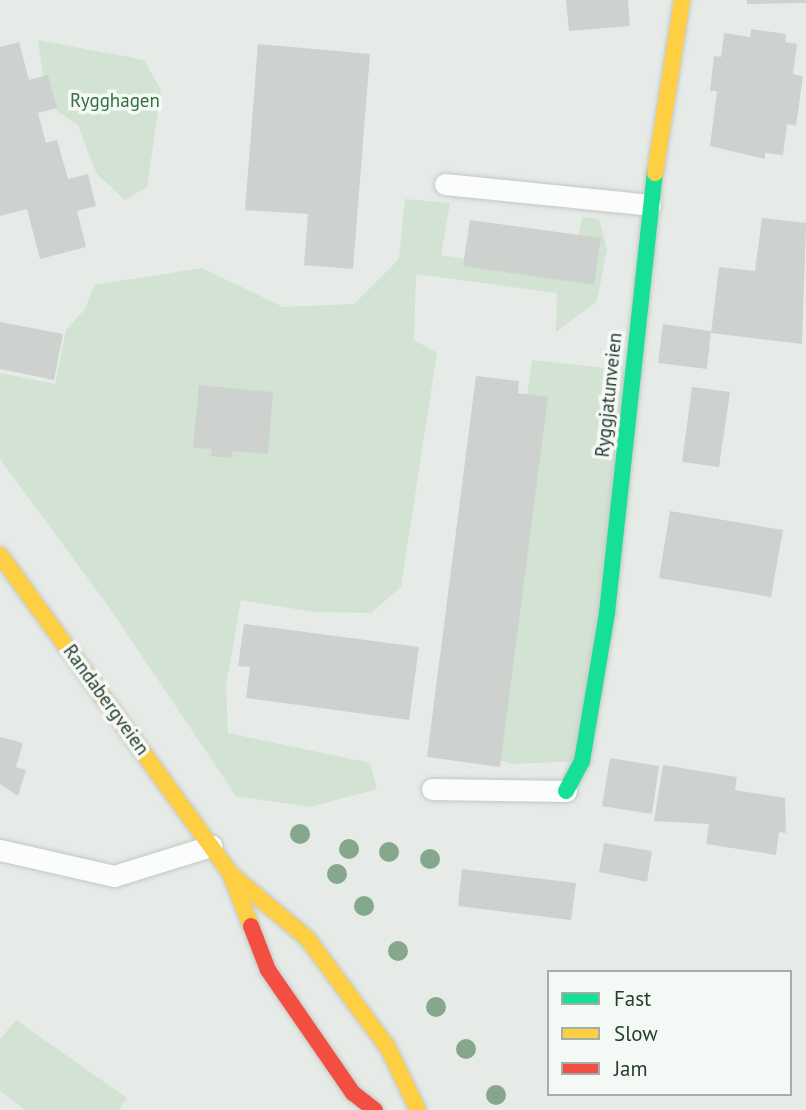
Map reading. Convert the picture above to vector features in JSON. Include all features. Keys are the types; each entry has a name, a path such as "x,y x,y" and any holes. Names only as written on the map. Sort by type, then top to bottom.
{"main road":[{"name":"Ryggjatunveien","path":"566,791 582,761 607,613 650,205 682,0"},
{"name":"Randabergveien","path":"0,555 230,873 268,970 353,1093 375,1110"},
{"name":"Randabergveien","path":"230,873 307,938 388,1048 418,1110"}],"lane":[{"path":"446,184 650,205"},
{"path":"432,789 566,791"},
{"path":"0,850 114,876 211,846"}],"green space":[{"name":"Rygghagen","path":"38,40 144,60 161,90 147,187 125,200 96,173 78,125 57,111 43,75"},
{"path":"405,199 450,203 441,255 570,276 582,217 599,219 607,249 597,301 556,332 557,293 416,274 414,340 437,353 401,587 371,613 314,612 241,600 226,685 228,733 370,763 377,789 310,807 236,796 111,610 0,459 0,373 55,384 66,330 85,309 94,285 202,268 283,307 354,304 399,259"},
{"path":"532,360 634,371 582,761 513,764 475,754"},
{"path":"16,1020 127,1098 119,1110 26,1110 0,1091 0,1039"}],"building":[{"path":"566,0 628,0 630,26 569,31"},
{"path":"747,0 806,0 806,3 747,4"},
{"path":"751,29 786,34 785,42 797,44 793,74 803,76 796,126 787,124 783,155 765,153 765,159 710,146 717,91 710,91 714,56 721,57 724,33 750,37"},
{"path":"19,42 29,80 48,75 57,108 38,113 46,143 57,140 68,179 88,174 96,206 77,211 86,247 40,259 27,209 0,216 0,47"},
{"path":"258,44 370,54 353,269 304,265 308,214 245,210"},
{"path":"762,218 806,223 802,344 711,333 719,267 755,271"},
{"path":"470,220 601,238 594,285 463,266"},
{"path":"0,322 63,334 54,380 0,369"},
{"path":"663,324 711,331 707,369 658,363"},
{"path":"476,376 519,381 518,393 548,397 500,767 427,757"},
{"path":"199,385 273,392 268,454 232,451 231,458 211,456 212,449 193,448"},
{"path":"692,387 730,392 719,467 682,462"},
{"path":"670,511 783,530 771,597 659,578"},
{"path":"244,624 419,647 409,720 246,698 250,667 238,666"},
{"path":"0,737 23,743 16,767 26,770 18,796 0,784"},
{"path":"610,758 659,766 652,814 602,806"},
{"path":"663,765 737,777 735,790 785,798 786,833 779,832 776,855 706,844 709,824 654,821"},
{"path":"604,843 652,851 647,882 599,872"},
{"path":"462,869 576,883 571,920 458,906"}],"traffic: fast":[{"path":"566,791 582,761 607,613 655,173"}],"traffic: slow":[{"path":"655,173 682,0"},
{"path":"0,555 230,873 251,926"},
{"path":"234,877 307,938 388,1048 418,1110"}],"traffic: jam":[{"path":"251,926 268,970 353,1093 375,1110"}]}
